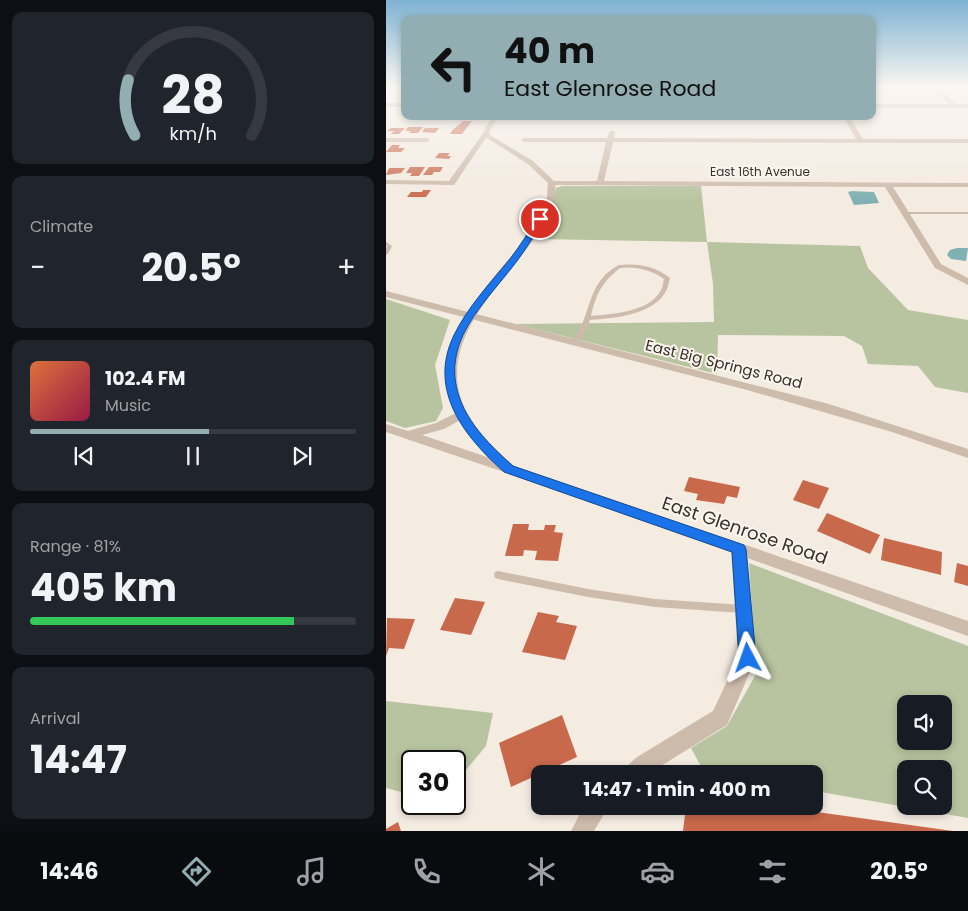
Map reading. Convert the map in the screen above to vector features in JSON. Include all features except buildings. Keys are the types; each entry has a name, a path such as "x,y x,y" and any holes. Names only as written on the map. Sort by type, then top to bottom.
{"street":[{"path":"386,182 451,183 490,125"},
{"path":"851,125 861,141"},
{"path":"486,132 489,138 525,157 544,173 552,183 550,202 540,219 514,259 492,285 469,318 459,334 452,351 450,374 452,393 460,415 487,450 509,469"},
{"path":"600,183 612,132"},
{"path":"386,140 426,140"},
{"path":"524,140 968,141"},
{"name":"East 16th Avenue","path":"552,183 968,185"},
{"path":"888,184 938,266 968,282"},
{"path":"386,294 469,318"},
{"name":"East Big Springs Road","path":"469,318 760,388 913,434 968,454"},
{"path":"408,435 440,426 460,415"},
{"name":"East Glenrose Road","path":"386,428 968,629"},
{"path":"643,765 720,718 748,658 739,549"},
{"path":"582,831 591,815"}],"lane":[{"path":"906,213 968,213"},
{"path":"386,243 390,246 386,254"},
{"path":"574,343 580,337 588,318 592,297 600,283 618,267 640,267 658,271 667,278 666,287 656,299 643,309 625,314 588,318"},
{"path":"498,575 588,593 655,603 744,610"}],"green space":[{"path":"562,186 701,186 707,242 536,239 550,215 556,188"},
{"path":"707,242 860,246 868,268 908,310 968,320 968,393 935,387 918,366 868,364 862,346 844,336 718,335 717,374 515,324 714,322 713,284"},
{"path":"386,299 450,320 435,365 443,408 436,421 405,428 386,421"},
{"path":"749,563 968,646 968,818 951,815 952,760 897,760 897,805 823,792 823,765 700,765 691,748 727,726 756,674"},
{"path":"386,701 493,713 486,746 466,770 466,750 401,750 401,792 386,788"}],"water":[{"path":"848,192 874,192 879,203 854,205"},
{"path":"968,248 966,261 951,259 947,255 950,250"}],"route":[{"path":"540,219 514,259 492,285 469,318 459,334 452,351 450,374 452,393 460,415 474,436 509,469 739,549 748,658"}]}
